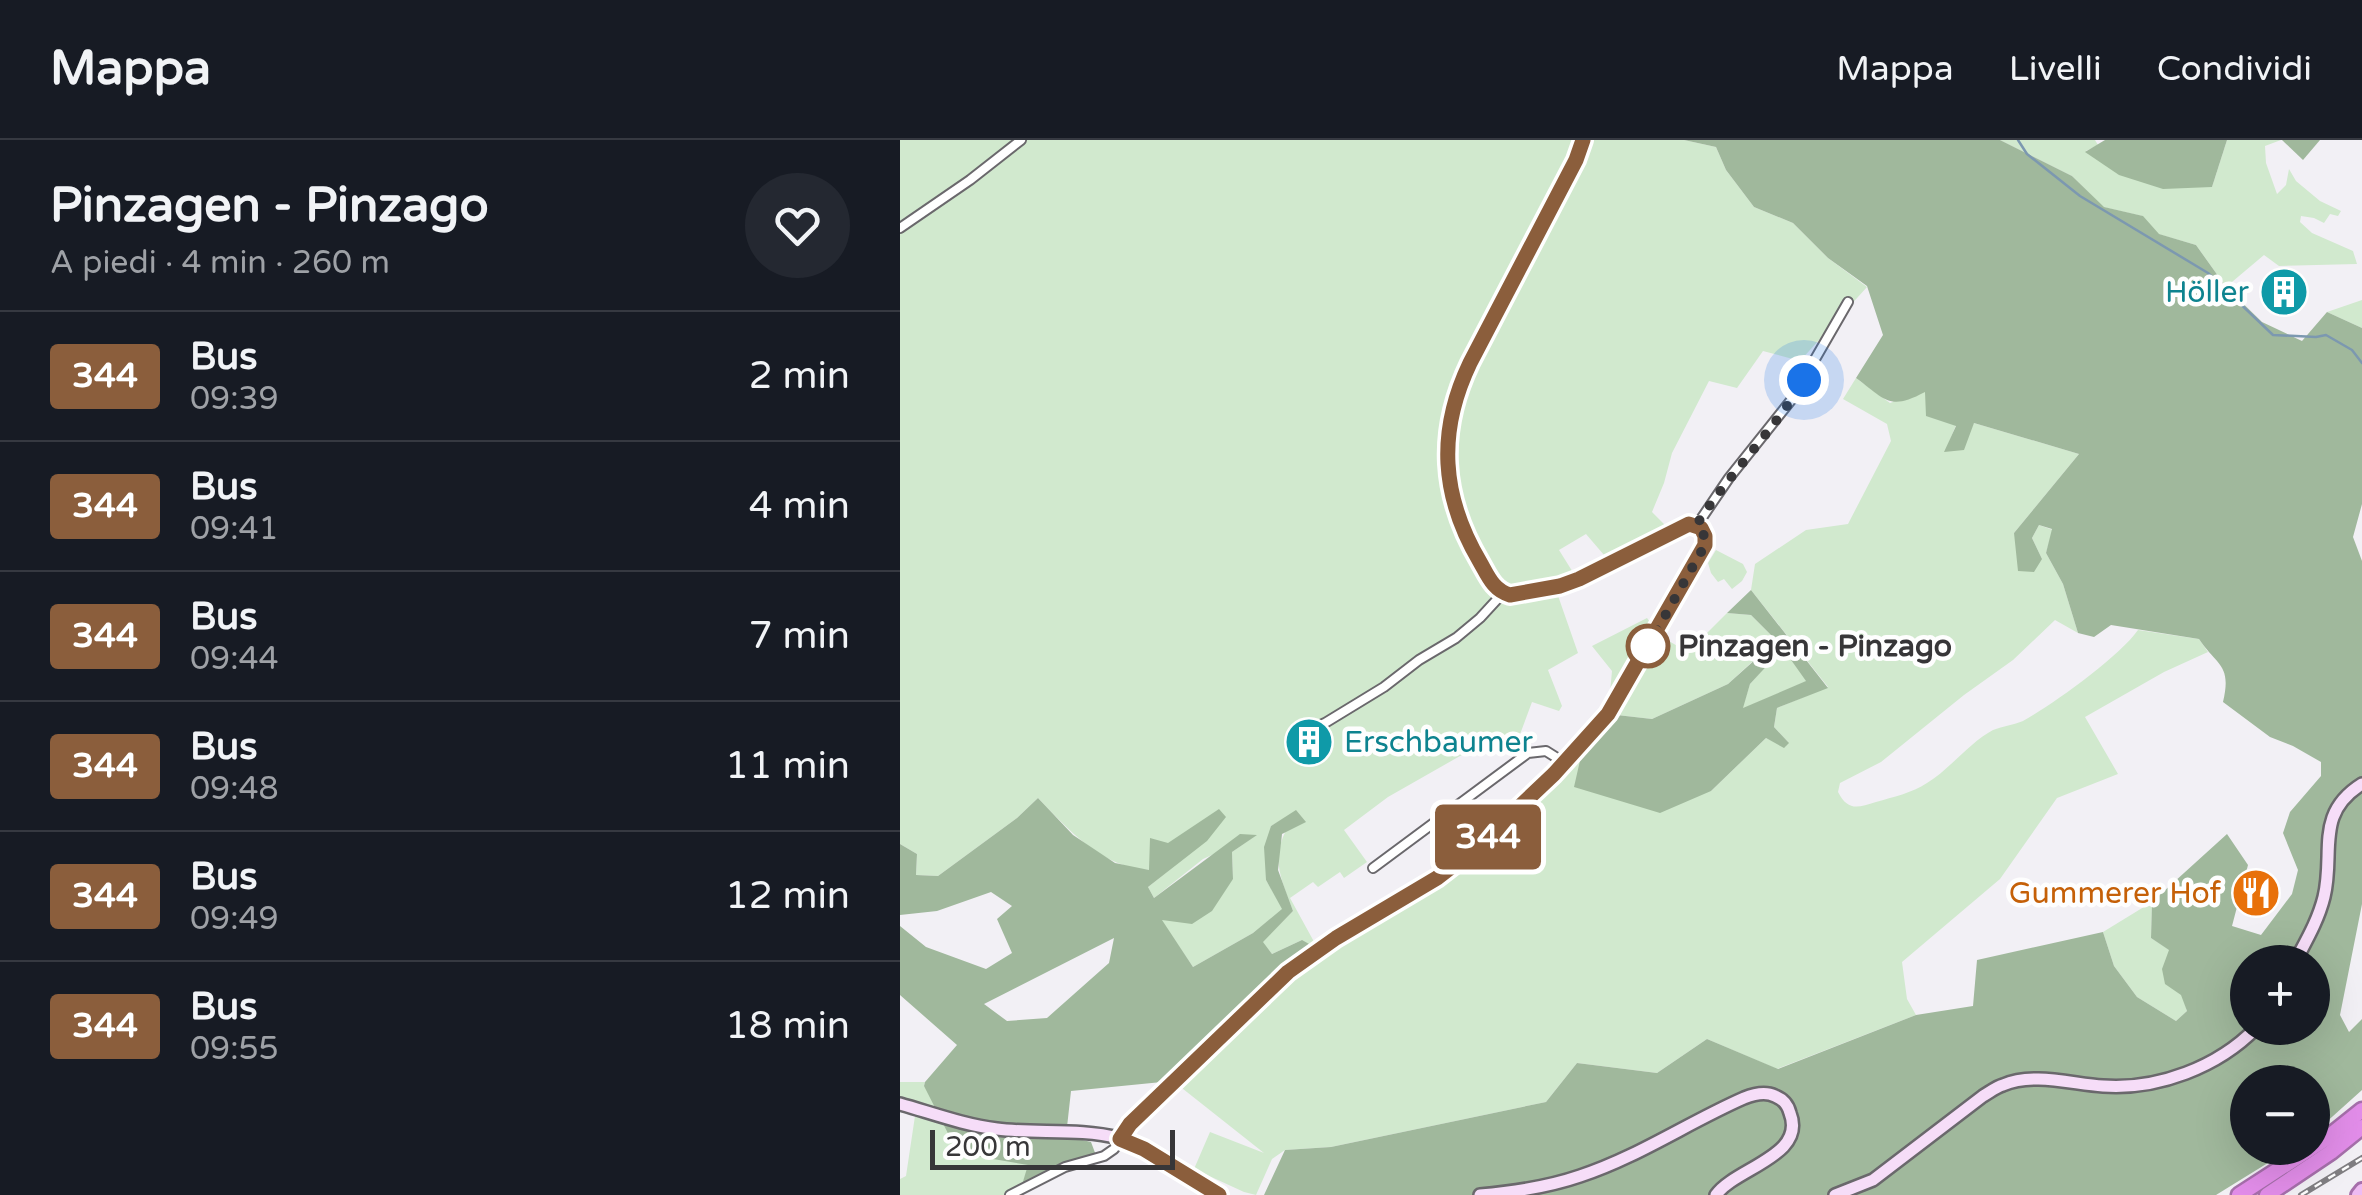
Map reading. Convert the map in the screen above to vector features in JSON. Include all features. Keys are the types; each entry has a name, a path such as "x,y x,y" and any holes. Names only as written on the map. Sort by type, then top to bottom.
{"highway":[{"path":"2239,1195 2327,1138 2362,1110"},
{"path":"2267,1195 2362,1127"}],"street":[{"path":"900,228 1021,140"},
{"path":"1010,1195 1065,1167 1104,1156 1114,1149 1130,1124 1288,972 1336,938 1437,878 1496,830 1565,763 1608,714 1703,550 1705,536 1692,523 1569,583 1520,594 1502,593 1492,584 1476,555 1452,494 1446,458 1448,428 1463,378 1583,141"},
{"path":"1697,525 1792,399 1848,302"},
{"path":"1292,738 1325,723 1456,638 1502,593"},
{"path":"1373,868 1528,753 1546,751 1565,763"},
{"path":"2304,945 2325,892 2332,816 2346,795 2362,784"},
{"path":"1835,1195 1873,1180 2003,1085 2020,1080 2107,1087 2155,1082 2200,1066 2236,1045"},
{"path":"1480,1195 1580,1177 1744,1098 1766,1093 1784,1101 1793,1126 1788,1140 1778,1153 1724,1184 1716,1195"},
{"path":"900,1104 997,1129 1096,1134 1120,1139 1144,1149 1219,1195"}],"green space":[{"path":"900,140 1684,140 1716,147 1726,170 1754,207 1793,223 1828,258 1867,287 1800,361 1763,351 1737,388 1709,381 1672,453 1652,512 1667,527 1604,555 1586,534 1559,550 1579,582 1556,590 1578,653 1548,670 1562,706 1559,711 1532,702 1516,745 1479,748 1460,756 1388,797 1344,830 1367,862 1344,878 1340,872 1318,887 1313,882 1290,898 1318,949 1437,879 1584,743 1711,791 1766,738 1785,747 1788,742 1774,727 1777,708 1828,687 1751,590 1755,564 1806,530 1848,524 1891,441 1887,424 1843,399 1856,378 1890,403 1925,391 1956,425 1945,452 1974,423 2079,454 2014,533 2042,559 2032,538 2039,525 2053,530 2046,553 2063,584 2078,633 2055,620 2013,660 1881,762 1840,783 1838,792 1845,802 1863,806 1921,786 1985,735 2023,721 2067,692 2138,630 2199,639 2208,652 2085,717 2118,774 2057,798 2000,879 1902,962 1907,999 1916,1015 1777,1069 1707,1039 1657,1073 1577,1063 1546,1102 1331,1147 1285,1150 1272,1159 1256,1195 1244,1192 1194,1169 1210,1132 1264,1153 1173,1081 1302,940 1272,954 1262,942 1293,911 1278,860 1283,838 1297,811 1271,826 1266,880 1283,909 1253,933 1193,967 1161,920 1233,879 1232,852 1256,835 1203,859 1154,898 1148,887 1173,867 1132,868 1101,855 1038,798 938,876 916,875 917,854 900,844"},
{"path":"1684,140 2000,140 2072,176 2104,207 2143,216 2159,234 2196,245 2226,287 2262,322 2302,341 2327,312 2362,328 2362,504 2353,537 2362,561 2362,904 2340,1015 2349,1032 2362,1019 2362,1090 2330,1119 2330,1065 2230,1065 2230,1165 2265,1165 2216,1195 1264,1195 1285,1150 1331,1147 1546,1102 1577,1063 1657,1073 1707,1039 1778,1069 1916,1015 1973,1006 1977,960 2103,932 2114,966 2137,997 2176,1021 2187,1011 2181,995 2165,984 2162,969 2169,950 2151,938 2152,902 2227,834 2248,865 2232,926 2261,935 2292,894 2298,870 2283,833 2290,812 2321,776 2321,762 2270,737 2223,702 2224,672 2199,639 2111,625 2094,637 2078,633 2063,584 2046,553 2052,529 2039,525 2032,538 2042,559 2034,572 2018,571 2014,533 2079,454 1974,423 1964,450 1944,452 1956,426 1926,416 1925,392 1895,402 1856,378 1883,335 1867,286 1828,258 1793,223 1754,207 1726,170 1716,147"},
{"path":"2000,140 2095,140 2098,145 2086,151 2212,187 2227,140 2281,140 2265,146 2266,163 2277,194 2286,185 2289,169 2296,181 2320,201 2341,211 2338,216 2330,214 2324,223 2301,216 2300,222 2312,233 2353,251 2357,264 2279,266 2264,255 2226,287 2196,245 2158,234 2142,216 2103,207 2072,176"},
{"path":"2105,140 2227,140 2212,187 2163,189 2119,175 2085,152"},
{"path":"2282,140 2320,140 2303,160"},
{"path":"2362,300 2362,328 2327,312"},
{"path":"1716,550 1743,564 1747,572 1732,589 1724,579 1718,582 1711,573 1708,563"},
{"path":"1751,590 1828,688 1777,708 1774,727 1789,743 1784,748 1766,738 1711,791 1660,813 1574,787 1584,743 1608,714 1652,719 1728,684 1767,649 1774,658 1750,684 1743,708 1806,681 1779,643 1751,615 1727,613"},
{"path":"1727,613 1751,615 1779,643 1807,681 1742,709 1750,684 1773,658 1766,649 1728,684 1652,719 1608,714 1612,671 1592,646 1647,618 1660,636 1688,652"},
{"path":"1038,798 1073,835 1115,863 1149,870 1150,838 1168,843 1219,809 1226,817 1207,841 1148,887 1154,898 1240,834 1257,835 1232,852 1233,879 1212,911 1192,924 1162,920 1193,967 1253,933 1282,909 1266,880 1264,847 1271,826 1296,810 1306,822 1282,834 1278,870 1293,911 1263,942 1272,954 1302,940 1318,949 1172,1081 1071,1091 1066,1136 1091,1142 1097,1158 1021,1188 1028,1165 958,1153 924,1086 957,1045 900,995 900,926 926,947 986,969 1012,953 997,919 1012,906 991,892 937,911 900,915 900,844 917,854 916,875 938,876","holes":["1114,938 1109,963 1047,1018 1007,1021 984,1004"]},
{"path":"2152,902 2151,938 2170,950 2187,1011 2176,1021 2137,997 2114,966 2103,932"},
{"path":"900,1082 925,1082 924,1086 1029,1165 1021,1188 1010,1195 900,1195 915,1116 900,1112"}],"waterway":[{"path":"2018,140 2027,154 2080,196 2208,273 2273,335 2326,335 2352,350 2362,363"}],"railway":[{"path":"2301,1195 2362,1158"}],"bus line":[{"name":"344","path":"1219,1195 1144,1149 1120,1139 1130,1124 1288,972 1318,949 1421,890 1477,847 1554,774 1608,714 1705,545 1701,528 1689,524 1579,579 1510,595 1492,584 1469,541 1452,494 1446,448 1458,392 1583,140"}],"place":[{"name":"Höller","path":"2284,292"},
{"name":"Pinzagen - Pinzago","path":"1648,646"},
{"name":"Erschbaumer","path":"1309,742"},
{"name":"Gummerer Hof","path":"2256,893"}],"route":[{"path":"1648,646 1705,545 1699,521 1804,380"}]}
